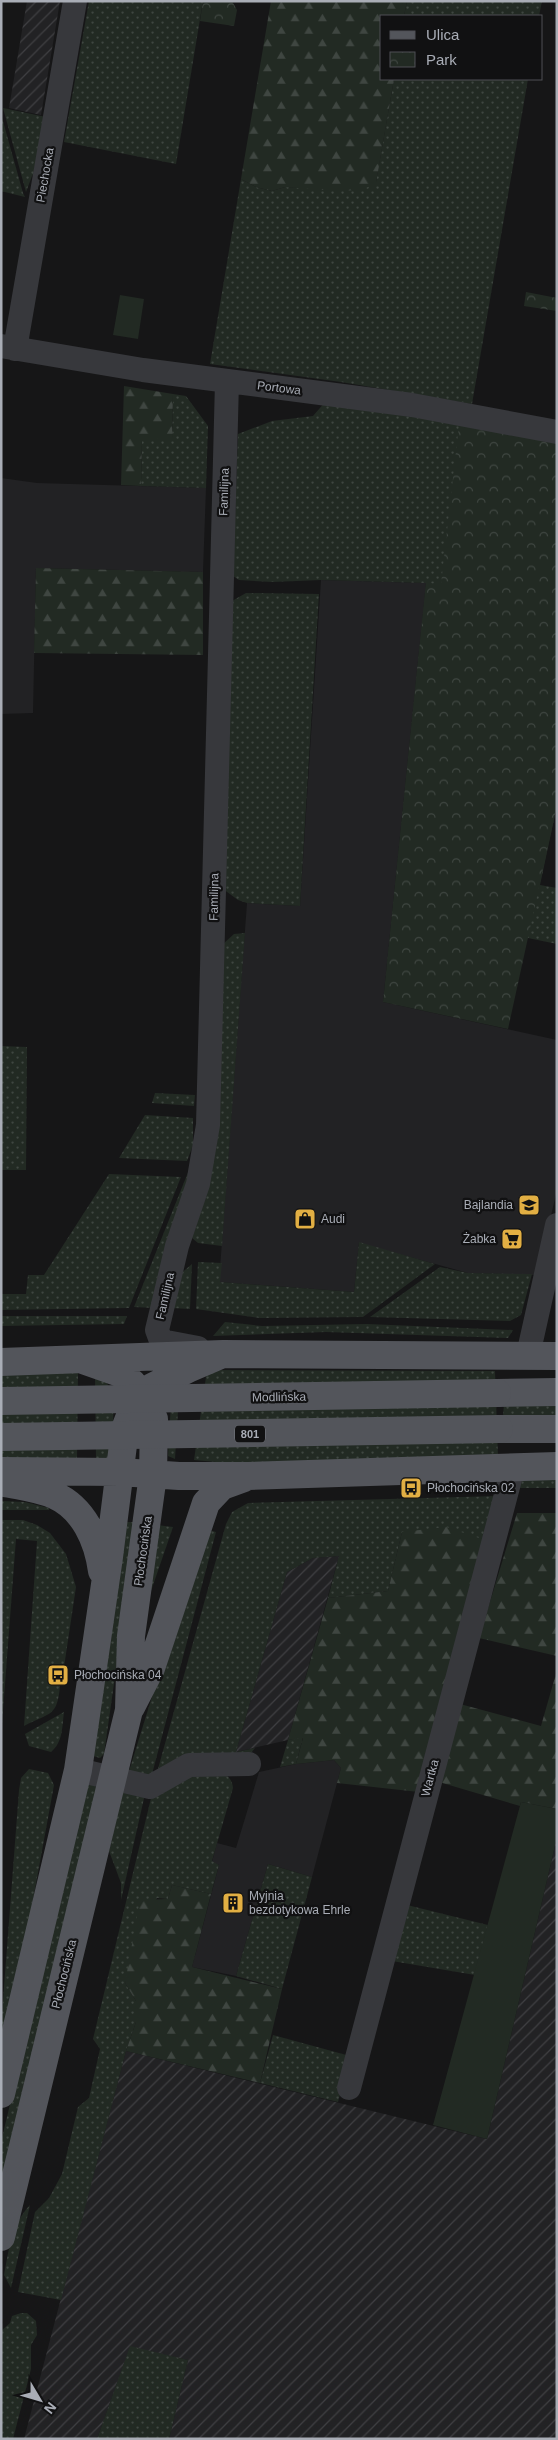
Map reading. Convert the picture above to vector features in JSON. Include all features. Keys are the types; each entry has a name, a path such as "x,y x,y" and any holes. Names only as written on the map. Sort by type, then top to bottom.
{"main road":[{"path":"1,2094 78,1770 125,1429 142,1395 168,1378 224,1354"},
{"path":"1,1362 224,1354 557,1356"},
{"name":"Płochocińska","path":"1,2237 129,1710 132,1636 153,1475 154,1419 142,1395 120,1373 83,1360"},
{"name":"Modlińska","path":"1,1400 557,1392"},
{"name":"801","path":"1,1437 557,1429"},
{"path":"1,1471 248,1476 557,1466"},
{"name":"Płochocińska","path":"129,1710 151,1668 206,1503 222,1486 248,1476"},
{"path":"1,1482 55,1495 75,1510 91,1531 100,1558 104,1592"}],"street":[{"name":"Piechocka","path":"8,347 76,1"},
{"name":"Portowa","path":"8,347 143,370 412,405 557,432"},
{"name":"Familijna","path":"224,1354 161,1341 157,1330 177,1246 198,1184 208,1125 227,381"},
{"path":"528,1355 557,1225"},
{"name":"Wartka","path":"349,2088 513,1468"},
{"path":"78,1770 150,1787 189,1765 249,1764"}],"shaded area":[{"path":"27,1 60,1 41,115 9,108"},
{"path":"1,478 37,483 206,488 203,572 36,568 33,713 1,714"},
{"path":"321,580 426,583 383,1002 557,1040 557,1190 537,1275 468,1273 359,1243 354,1292 219,1282 247,903 300,906"},
{"path":"339,1556 288,1740 236,1752 287,1572 313,1558"},
{"path":"334,1760 341,1768 312,1877 268,1864 236,1976 192,1967 219,1865 212,1862 217,1843 236,1848 259,1772 296,1764"},
{"path":"557,1837 557,2439 169,2439 188,2360 130,2347 97,2439 24,2439 126,2051 487,2139"}],"green space":[{"path":"89,1 203,1 176,164 64,142"},
{"path":"203,1 232,1 237,10 234,26 200,21"},
{"path":"271,1 407,1 404,15 380,15 380,80 394,80 376,183 362,190 337,191 285,187 272,191 256,187 241,179"},
{"path":"407,1 542,1 539,15 404,15"},
{"path":"394,80 528,80 472,404 341,382 210,364 241,179 256,187 272,191 285,187 308,188 376,182"},
{"path":"3,108 46,117 38,167 32,176 26,192"},
{"path":"1,114 23,193 25,197 1,191"},
{"path":"526,292 557,298 557,311 524,306"},
{"path":"120,295 144,299 138,339 113,335"},
{"path":"124,386 173,394 172,439 142,439 141,486 121,485"},
{"path":"173,394 186,396 208,426 206,488 141,486 142,439 172,439"},
{"path":"326,401 459,425 557,805 540,885 557,888 557,944 528,938 387,965 426,583 321,580 272,582 239,580 233,576 238,434 272,421 313,416"},
{"path":"459,425 557,443 557,805 508,1029 383,1002 426,583 441,584"},
{"path":"36,568 203,572 203,655 34,653"},
{"path":"246,593 319,594 300,906 247,903 238,900 223,889 232,601"},
{"path":"245,933 222,1246 198,1243 186,1233 222,945 234,934"},
{"path":"1,1046 27,1047 26,1170 1,1170"},
{"path":"155,1093 195,1095 194,1106 152,1103"},
{"path":"145,1115 193,1118 193,1145 187,1161 119,1158"},
{"path":"199,1145 154,1308 134,1307"},
{"path":"109,1174 181,1177 129,1308 1,1310 1,1294 26,1294 28,1275 44,1275"},
{"path":"359,1242 435,1264 363,1317 260,1318 196,1309 198,1262 222,1263 220,1282 354,1292"},
{"path":"192,1264 190,1309 171,1308 179,1275"},
{"path":"440,1267 468,1273 532,1274 521,1315 510,1321 370,1317"},
{"path":"1,1316 127,1316 124,1324 1,1326"},
{"path":"225,1322 262,1326 367,1324 513,1330 508,1338 326,1332 213,1336"},
{"path":"207,1370 495,1371 498,1457 238,1464 194,1460"},
{"path":"78,1372 77,1459 1,1459 1,1373"},
{"path":"95,1376 106,1382 114,1394 112,1455 110,1460 96,1459"},
{"path":"180,1379 175,1459 168,1456 172,1385"},
{"path":"504,1404 557,1404 557,1416 503,1416"},
{"path":"557,1476 557,1488 518,1488 522,1481"},
{"path":"498,1496 485,1540 402,1532 388,1591 328,1598 339,1556 313,1558 287,1572 236,1752 255,1748 250,1754 156,1776 226,1524 232,1512 248,1503"},
{"path":"1,1501 25,1502 49,1508 49,1510 1,1510"},
{"path":"517,1513 557,1513 557,1656 479,1638"},
{"path":"1,1520 23,1520 37,1525 50,1533 66,1554 76,1587 64,1667 56,1666 54,1684 60,1686 57,1703 51,1712 24,1726 37,1541 16,1539 1,1737"},
{"path":"124,1522 137,1522 104,1754 100,1758 93,1756"},
{"path":"157,1525 173,1527 150,1594"},
{"path":"446,1527 485,1540 419,1792 337,1783 341,1768 334,1760 296,1764 303,1738 288,1740 328,1598 388,1591 402,1532"},
{"path":"204,1529 216,1532 151,1778 129,1771"},
{"path":"557,1670 557,1809 521,1802 520,1806 439,1782 460,1704 541,1726"},
{"path":"64,1712 60,1739 51,1752 29,1746 25,1734"},
{"path":"303,1737 296,1764 280,1767 288,1740"},
{"path":"29,1769 48,1773 54,1785 29,1922 5,2034 1,2032 1,2026 19,1790 21,1778"},
{"path":"211,1772 223,1774 231,1781 233,1788 212,1861 219,1865 211,1894 172,1885 168,1899 157,1898 125,1983 136,2001 136,2022 126,2051 61,2300 18,2292 35,2212 49,2198 62,2174 78,2107 89,2098 100,2049 93,2039 152,1794 192,1773"},
{"path":"87,1782 95,1785 97,1789 1,2191 1,2142"},
{"path":"125,1792 145,1794 121,1900 121,1883 109,1851 122,1794"},
{"path":"521,1802 557,1809 557,1837 487,2139 433,2125"},
{"path":"268,1864 312,1877 282,1989 236,1976"},
{"path":"172,1885 211,1894 192,1967 282,1989 260,2083 126,2051 136,2022 136,2001 125,1983 140,1900 168,1899"},
{"path":"407,1905 488,1925 475,1975 392,1961"},
{"path":"273,2035 350,2056 338,2102 260,2083"},
{"path":"30,2205 11,2288 4,2275 9,2247 19,2221"},
{"path":"27,2313 36,2321 37,2335 31,2345 31,2369 13,2439 1,2439 1,2331 10,2323 12,2316"},
{"path":"130,2346 188,2360 169,2439 97,2439"}],"place":[{"name":"Bajlandia","path":"529,1205"},
{"name":"Audi","path":"305,1219"},
{"name":"Żabka","path":"512,1239"},
{"name":"Płochocińska 02","path":"411,1488"},
{"name":"Płochocińska 04","path":"58,1675"},
{"name":"Myjnia bezdotykowa Ehrle","path":"233,1903"}]}
